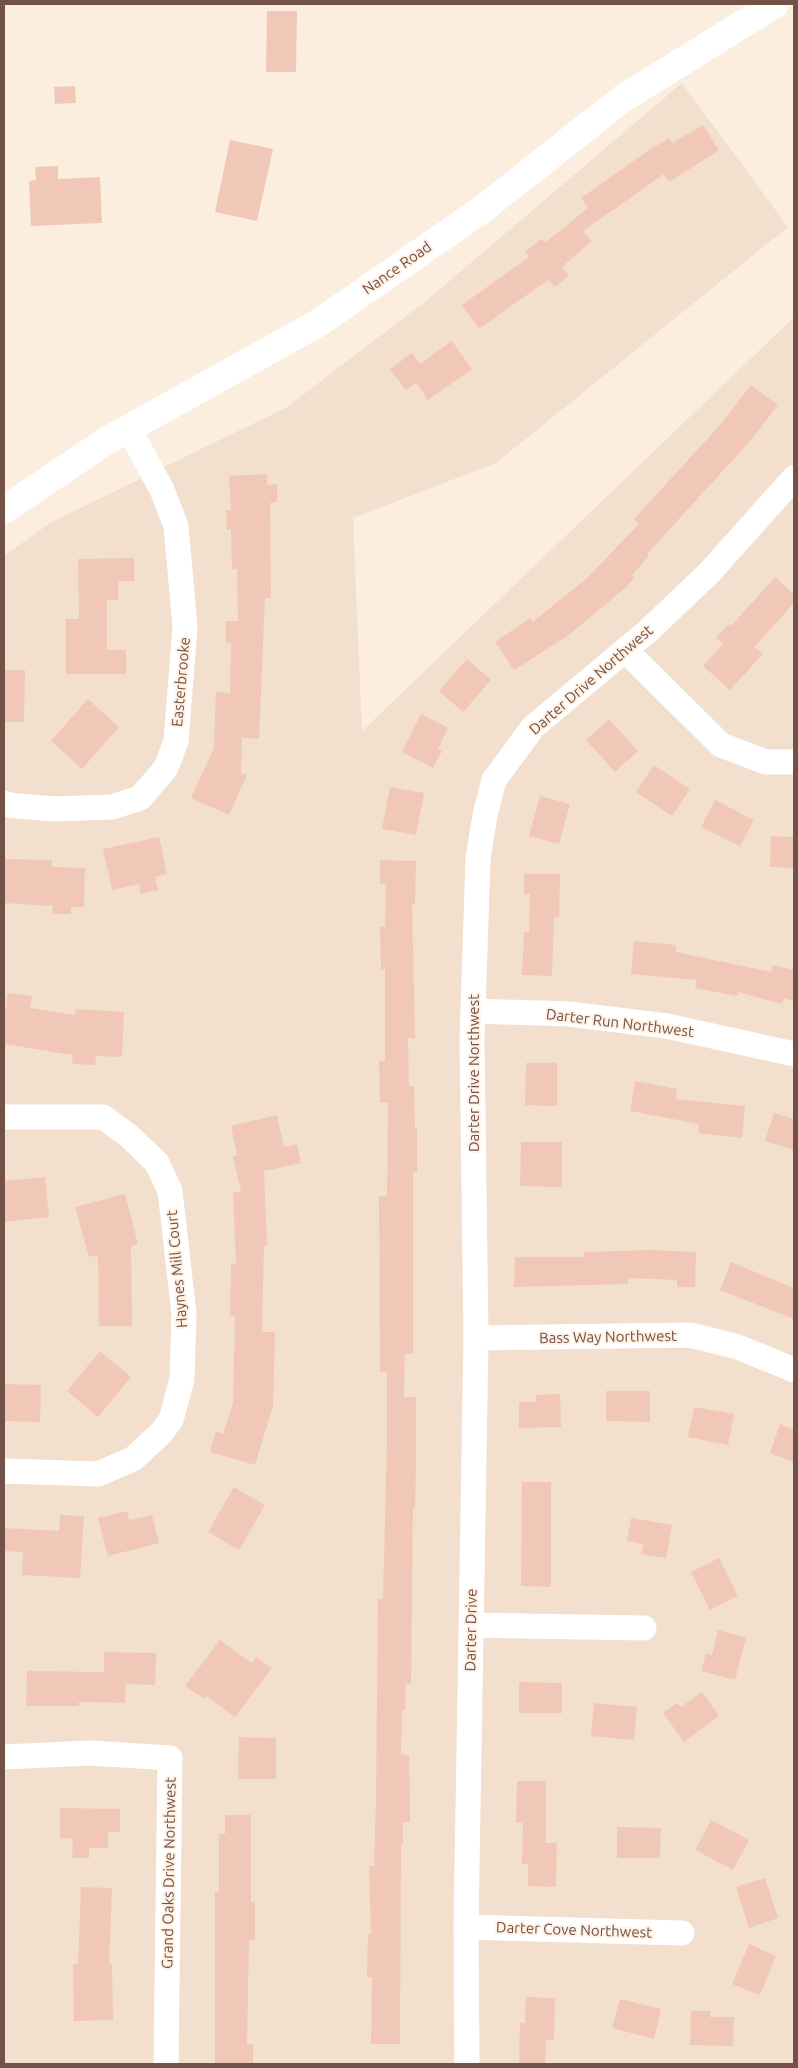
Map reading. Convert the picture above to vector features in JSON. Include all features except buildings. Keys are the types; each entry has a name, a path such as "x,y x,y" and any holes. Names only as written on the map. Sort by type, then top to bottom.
{"street":[{"name":"Nance Road","path":"4,510 106,442 313,326 484,208 622,99 775,4"},
{"name":"Easterbrooke","path":"4,803 8,805 54,808 112,807 140,798 166,768 176,741 186,627 176,526 162,490 129,429"},
{"name":"Darter Drive Northwest","path":"474,1196 473,1011 478,859 485,816 494,780 533,727 625,650 709,573 794,478"},
{"path":"625,650 721,745 766,762 794,762"},
{"name":"Darter Run Northwest","path":"473,1011 569,1014 667,1026 794,1054"},
{"name":"Haynes Mill Court","path":"4,1117 103,1117 129,1136 157,1163 170,1191 184,1314 182,1380 171,1420 161,1434 133,1459 98,1474 4,1471"},
{"name":"Darter Drive","path":"467,2064 466,1927 476,1338 474,1196"},
{"name":"Bass Way Northwest","path":"476,1338 690,1335 738,1347 794,1370"},
{"path":"471,1624 644,1628"},
{"name":"Grand Oaks Drive Northwest","path":"4,1757 90,1753 170,1758 166,2064"},
{"name":"Darter Cove Northwest","path":"466,1927 682,1933"}],"shaded area":[{"path":"682,83 788,227 496,463 353,518 362,731 794,317 794,2064 4,2064 4,556 50,523 287,407 427,300"}]}
